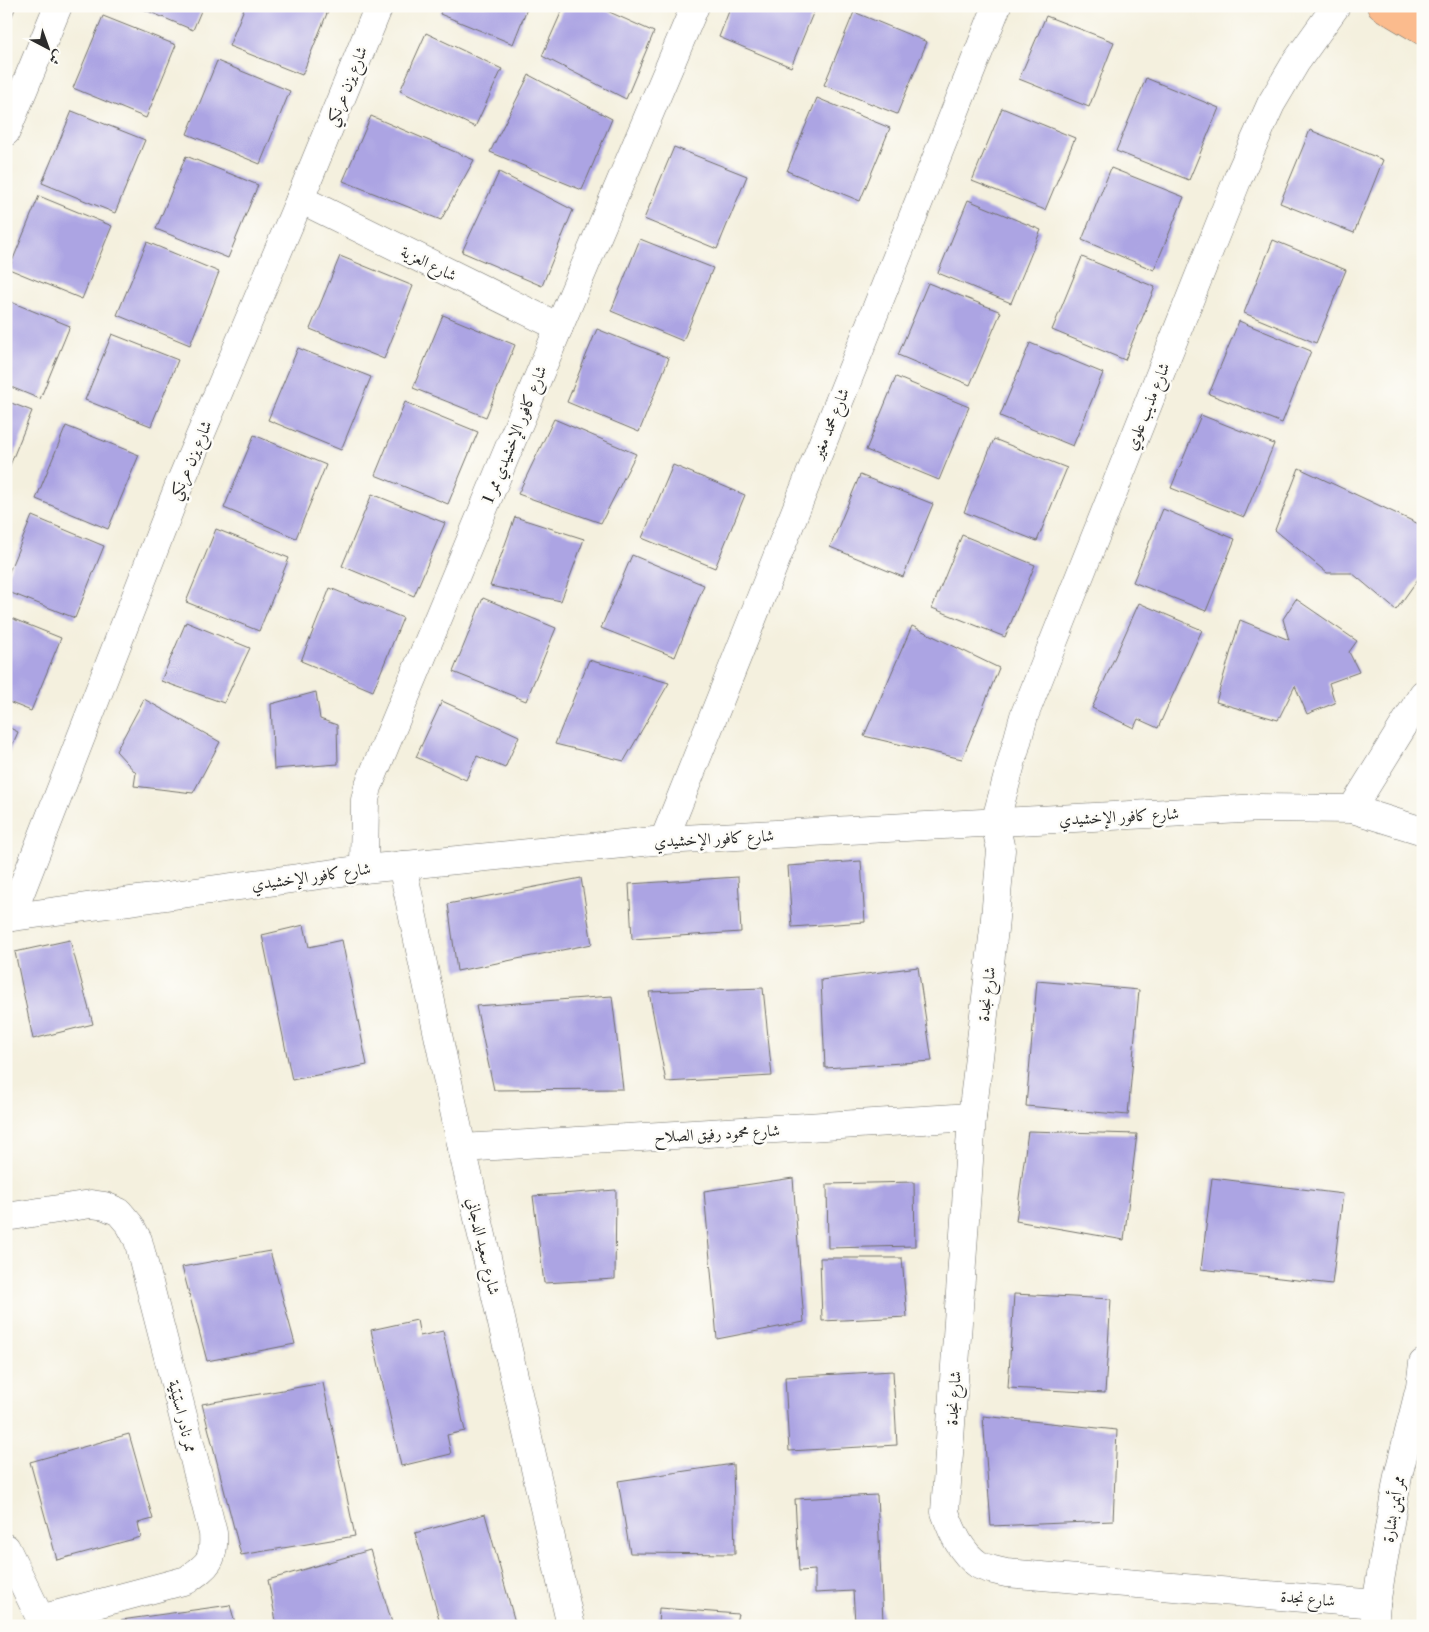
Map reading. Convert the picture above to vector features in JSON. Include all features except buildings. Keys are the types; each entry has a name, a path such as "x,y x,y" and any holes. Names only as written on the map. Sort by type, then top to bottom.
{"highway":[{"path":"1381,6 1423,31"}],"street":[{"path":"6,132 58,6"},
{"name":"شارع يزن عرنكي","path":"9,918 178,488 379,6"},
{"name":"شارع كافور الإخشيدي ممر 1","path":"364,869 364,800 368,787 558,327 696,6"},
{"name":"شارع محمد مغير","path":"664,840 997,6"},
{"name":"شارع مذيب علوي","path":"994,823 1024,716 1238,178 1271,104 1296,62 1336,6"},
{"name":"شارع العزية","path":"300,199 558,327"},
{"path":"1352,808 1423,694"},
{"name":"شارع كافور الإخشيدي","path":"9,918 364,869 664,840 1260,808 1352,808 1423,831"},
{"name":"شارع نجدة","path":"994,823 1001,850 994,929 972,1117 946,1512 952,1532 964,1550 980,1566 1006,1573 1375,1615"},
{"name":"شارع سعيد الدجاني","path":"402,865 462,1148 571,1626"},
{"name":"شارع محمود رفيق الصلاح","path":"462,1148 972,1117"},
{"name":"ممر نادر استيتية","path":"6,1217 91,1204 105,1206 119,1212 130,1225 138,1240 213,1533 214,1548 212,1557 203,1569 187,1580 42,1623"},
{"name":"ممر أيمن بشارة","path":"1375,1615 1398,1476 1422,1380"},
{"path":"6,1548 42,1623"}]}
